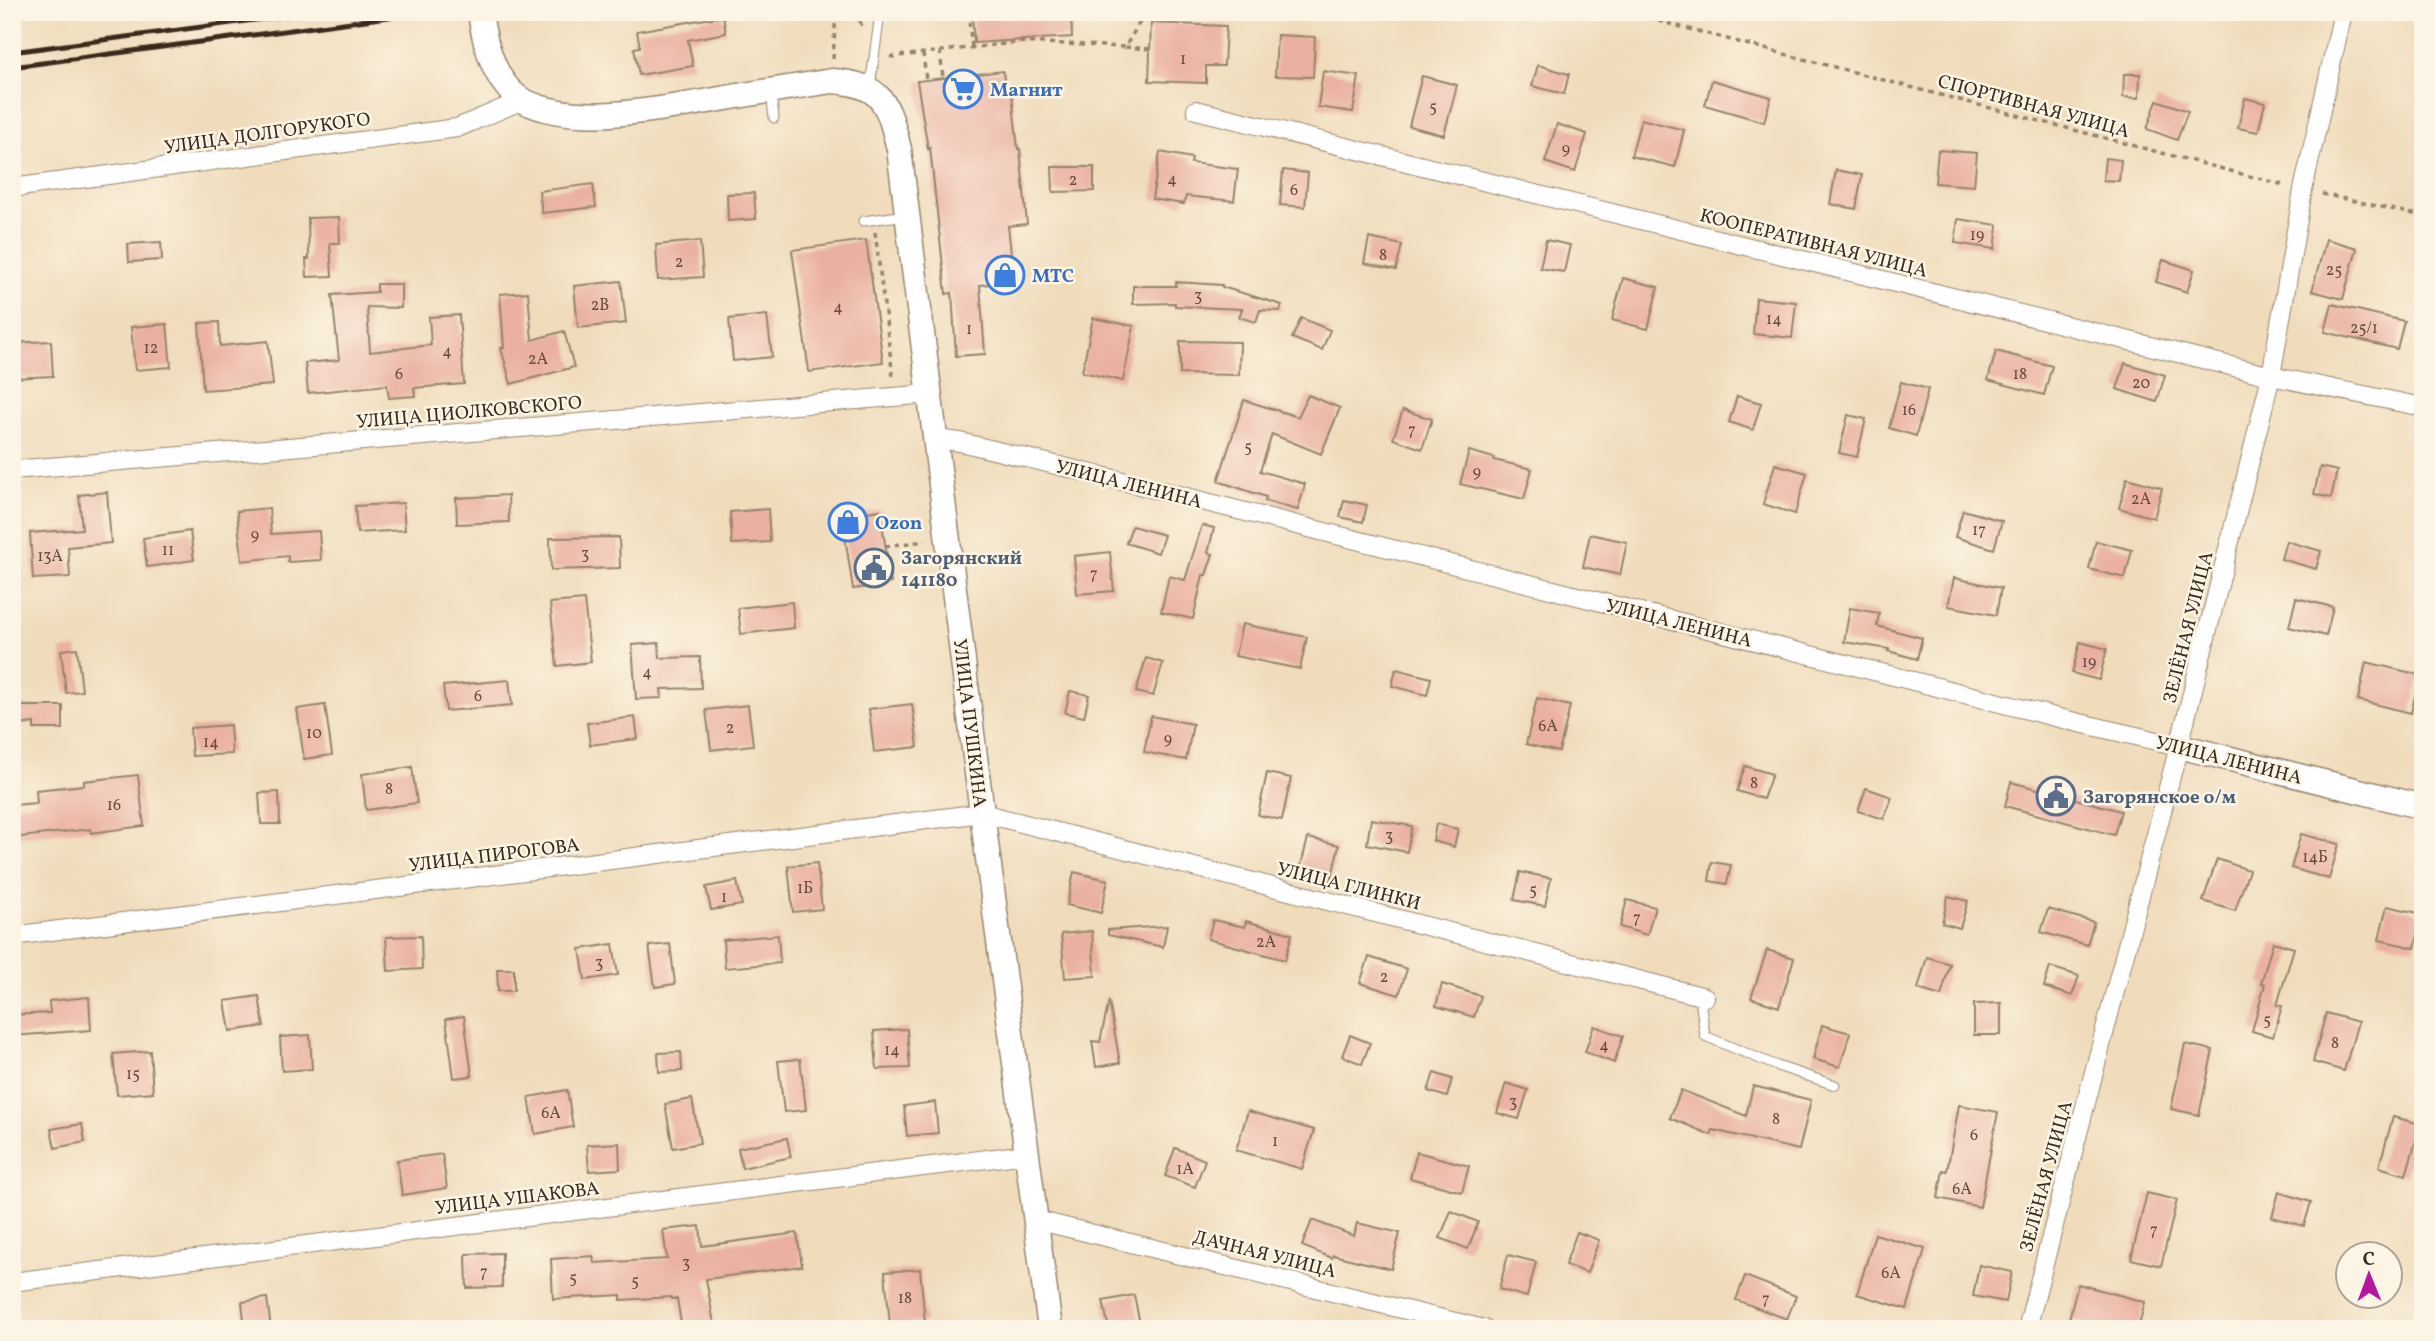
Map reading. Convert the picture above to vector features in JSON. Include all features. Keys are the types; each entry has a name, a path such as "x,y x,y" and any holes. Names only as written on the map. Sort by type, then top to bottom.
{"main road":[{"path":"480,12 487,51 502,80 523,100 563,112 605,115 649,110 832,81 852,82 870,89"},
{"name":"УЛИЦА ПУШКИНА","path":"870,89 880,99 891,118 899,149 1049,1329"},
{"name":"УЛИЦА ЛЕНИНА","path":"2179,746 2423,807"}],"street":[{"name":"ЗЕЛЁНАЯ УЛИЦА","path":"2027,1329 2179,746 2271,376 2304,190 2343,12"},
{"name":"УЛИЦА ДОЛГОРУКОГО","path":"12,188 457,128 523,100"},
{"name":"КООПЕРАТИВНАЯ УЛИЦА","path":"1196,110 2271,376 2423,407"},
{"name":"УЛИЦА ЦИОЛКОВСКОГО","path":"12,470 930,394"},
{"name":"УЛИЦА ЛЕНИНА","path":"936,439 960,442 1139,485 2179,746"},
{"name":"УЛИЦА ПИРОГОВА","path":"12,936 982,813"},
{"name":"УЛИЦА ГЛИНКИ","path":"982,813 1705,997"},
{"name":"УЛИЦА УШАКОВА","path":"12,1282 1027,1154"},
{"name":"ДАЧНАЯ УЛИЦА","path":"1037,1220 1484,1329"}],"lane":[{"path":"870,89 879,21"},
{"path":"771,91 774,118"},
{"path":"863,221 907,215"},
{"path":"1705,997 1701,1006 1704,1036 1777,1066 1835,1085"}],"path":[{"path":"832,81 836,12"},
{"path":"968,12 972,48"},
{"path":"1125,47 1146,12"},
{"name":"СПОРТИВНАЯ УЛИЦА","path":"1640,12 1647,18 2304,190 2423,216"},
{"path":"881,58 1021,42 1150,49"},
{"path":"940,51 943,78"},
{"path":"923,53 926,80"},
{"path":"874,219 895,397"},
{"path":"885,546 931,540"}],"building":[{"path":"972,12 1071,12 1072,37 974,43"},
{"path":"723,16 726,33 688,40 693,66 639,75 634,48 640,47 637,31"},
{"path":"1151,23 1226,26 1224,66 1206,66 1206,83 1149,81"},
{"path":"1277,35 1315,37 1313,77 1275,76"},
{"path":"1538,65 1569,74 1564,94 1532,86"},
{"path":"1003,71 1005,86 1011,85 1027,224 1008,226 1014,282 980,285 985,354 956,356 952,293 946,294 930,148 928,149 917,81"},
{"path":"1323,71 1359,76 1353,112 1318,107"},
{"path":"2124,74 2140,74 2139,98 2123,97"},
{"path":"1422,76 1457,85 1444,135 1409,126"},
{"path":"1712,80 1771,97 1764,122 1705,105"},
{"path":"2245,98 2265,103 2258,132 2238,128"},
{"path":"2157,100 2188,111 2177,140 2147,129"},
{"path":"1641,119 1684,130 1675,167 1631,156"},
{"path":"1557,124 1587,134 1575,172 1545,162"},
{"path":"1938,150 1977,153 1974,186 1935,183"},
{"path":"1160,152 1192,158 1191,163 1238,169 1234,201 1186,196 1184,204 1152,199"},
{"path":"2105,158 2121,160 2119,181 2103,180"},
{"path":"1052,167 1094,167 1094,191 1053,192"},
{"path":"1283,170 1308,173 1305,207 1280,205"},
{"path":"1836,170 1862,175 1856,209 1830,204"},
{"path":"593,184 596,207 542,213 539,191"},
{"path":"754,193 756,219 728,221 727,194"},
{"path":"339,217 340,243 330,243 332,276 307,277 308,218"},
{"path":"1958,219 1998,225 1995,249 1955,243"},
{"path":"1369,238 1402,245 1396,270 1364,263"},
{"path":"2326,239 2357,248 2343,299 2312,291"},
{"path":"866,240 883,362 809,372 792,250"},
{"path":"1546,240 1570,245 1564,272 1540,268"},
{"path":"700,241 703,277 658,280 656,245"},
{"path":"161,242 162,260 129,262 128,244"},
{"path":"2163,260 2194,270 2187,292 2156,282"},
{"path":"1623,278 1658,287 1648,329 1612,320"},
{"path":"621,281 626,323 578,328 574,286"},
{"path":"1176,282 1222,285 1282,305 1280,311 1260,310 1256,322 1239,317 1242,309 1175,306 1175,303 1133,304 1133,286 1176,286"},
{"path":"377,284 401,284 401,308 367,307 370,352 431,345 429,317 459,315 464,384 414,388 415,396 389,398 387,385 308,393 305,363 339,360 332,295 377,292"},
{"path":"528,292 532,340 564,331 574,367 511,384 501,348 504,348 500,294"},
{"path":"1756,298 1796,302 1792,338 1753,334"},
{"path":"2332,304 2404,321 2397,349 2325,332"},
{"path":"767,315 772,357 733,361 729,319"},
{"path":"1093,318 1134,326 1123,381 1082,372"},
{"path":"1301,318 1330,330 1322,350 1292,338"},
{"path":"219,322 220,346 268,341 273,385 203,390 199,323"},
{"path":"167,324 171,367 135,370 131,327"},
{"path":"51,341 53,376 12,378 12,343"},
{"path":"1180,341 1240,342 1239,375 1180,374"},
{"path":"1996,351 2052,366 2044,395 1988,380"},
{"path":"2125,363 2165,375 2157,402 2117,389"},
{"path":"1901,382 1928,389 1916,436 1889,428"},
{"path":"1308,395 1340,408 1321,454 1272,434 1260,471 1305,484 1298,510 1265,501 1266,497 1218,481 1244,400 1298,417"},
{"path":"1737,396 1761,403 1753,430 1729,422"},
{"path":"1403,410 1432,419 1422,449 1393,439"},
{"path":"1848,415 1866,419 1857,457 1839,453"},
{"path":"1469,451 1532,469 1524,499 1460,484"},
{"path":"1775,464 1807,473 1795,514 1763,504"},
{"path":"2320,467 2337,471 2331,498 2314,494"},
{"path":"2127,478 2162,488 2154,518 2119,508"},
{"path":"107,492 111,543 68,547 70,577 33,579 30,533 82,529 79,495"},
{"path":"508,495 509,522 457,524 456,498"},
{"path":"1344,500 1367,505 1363,522 1340,517"},
{"path":"403,503 405,530 357,533 355,506"},
{"path":"269,508 271,534 319,531 321,560 288,562 288,556 242,561 237,511"},
{"path":"768,509 770,542 732,544 730,512"},
{"path":"880,510 891,583 853,589 842,516"},
{"path":"1963,510 2002,521 1994,549 1955,537"},
{"path":"1202,525 1214,528 1208,553 1213,554 1206,575 1203,575 1193,619 1161,612 1169,576 1185,580"},
{"path":"1132,526 1164,535 1158,553 1126,543"},
{"path":"190,531 194,560 147,567 143,538"},
{"path":"1590,534 1627,542 1620,575 1583,567"},
{"path":"619,537 620,568 551,570 550,538"},
{"path":"2096,541 2132,550 2125,578 2089,569"},
{"path":"2286,541 2321,551 2316,569 2281,559"},
{"path":"1110,552 1114,591 1077,594 1074,556"},
{"path":"1954,578 2001,588 1996,615 1948,606"},
{"path":"2296,598 2333,607 2326,636 2289,627"},
{"path":"584,600 591,662 557,666 550,603"},
{"path":"792,602 794,628 741,634 738,608"},
{"path":"1850,608 1879,613 1877,626 1922,638 1917,659 1888,651 1889,649 1844,642"},
{"path":"1242,624 1307,637 1300,669 1235,656"},
{"path":"2080,642 2107,649 2099,680 2072,673"},
{"path":"659,643 660,658 700,657 701,688 661,689 662,698 636,699 632,645"},
{"path":"77,648 82,691 66,693 61,650"},
{"path":"1146,658 1163,663 1153,696 1136,692"},
{"path":"2366,662 2420,675 2411,713 2358,700"},
{"path":"1396,669 1431,678 1427,695 1392,686"},
{"path":"509,680 512,705 446,711 443,686"},
{"path":"1070,691 1089,695 1084,717 1065,713"},
{"path":"1537,698 1570,706 1559,752 1526,744"},
{"path":"912,704 918,747 874,752 869,709"},
{"path":"325,705 332,755 304,759 297,709"},
{"path":"748,705 753,745 711,750 706,710"},
{"path":"12,706 63,706 63,729 34,729 34,723 12,726"},
{"path":"1151,716 1193,724 1186,760 1144,752"},
{"path":"635,717 638,739 590,745 587,723"},
{"path":"230,725 232,754 192,756 190,728"},
{"path":"1745,766 1772,774 1763,799 1737,791"},
{"path":"412,767 417,803 366,810 362,774"},
{"path":"1267,773 1291,778 1282,820 1258,815"},
{"path":"138,775 144,826 91,833 90,829 12,838 12,805 37,803 36,790"},
{"path":"2011,782 2121,811 2114,835 2005,806"},
{"path":"1866,788 1892,797 1884,819 1858,811"},
{"path":"279,792 280,824 261,824 259,793"},
{"path":"1371,819 1412,826 1407,852 1367,844"},
{"path":"1436,824 1458,829 1454,847 1433,841"},
{"path":"2301,834 2339,844 2329,879 2291,868"},
{"path":"1308,838 1339,845 1331,881 1299,873"},
{"path":"2217,859 2249,870 2235,911 2203,901"},
{"path":"1712,862 1731,865 1727,884 1709,881"},
{"path":"817,863 822,909 793,912 788,866"},
{"path":"1074,872 1108,880 1101,913 1067,905"},
{"path":"1520,872 1551,878 1545,906 1514,900"},
{"path":"737,881 742,905 711,910 706,887"},
{"path":"1948,896 1968,901 1960,928 1942,923"},
{"path":"1627,900 1655,907 1647,935 1620,927"},
{"path":"2387,906 2423,914 2415,948 2379,940"},
{"path":"2048,909 2094,922 2087,945 2041,932"},
{"path":"1213,920 1245,927 1246,921 1292,934 1285,960 1208,939"},
{"path":"1167,926 1163,947 1108,935 1108,930"},
{"path":"1092,931 1095,976 1065,978 1061,934"},
{"path":"778,935 780,963 725,968 723,940"},
{"path":"421,936 422,969 388,971 386,937"},
{"path":"2273,942 2294,948 2277,1005 2282,1006 2273,1037 2252,1031 2265,984 2261,983"},
{"path":"613,944 618,975 585,980 580,949"},
{"path":"670,944 675,984 655,987 649,946"},
{"path":"1767,950 1794,958 1779,1007 1751,998"},
{"path":"1369,957 1407,969 1399,995 1360,983"},
{"path":"1927,957 1950,964 1941,996 1918,989"},
{"path":"2050,967 2079,976 2072,996 2044,987"},
{"path":"497,969 514,969 514,991 498,991"},
{"path":"1442,984 1481,996 1474,1017 1436,1006"},
{"path":"259,996 264,1026 230,1031 225,1001"},
{"path":"89,997 91,1030 12,1036 12,1015 50,1013 49,1001"},
{"path":"1109,1001 1120,1063 1096,1067 1092,1041 1100,1042"},
{"path":"2001,1003 2001,1035 1974,1035 1974,1004"},
{"path":"2326,1013 2358,1022 2344,1071 2313,1062"},
{"path":"464,1016 472,1076 454,1078 446,1019"},
{"path":"1822,1025 1850,1033 1840,1067 1813,1059"},
{"path":"1594,1026 1623,1036 1614,1063 1585,1052"},
{"path":"907,1029 910,1068 877,1069 874,1031"},
{"path":"310,1035 312,1069 282,1071 280,1037"},
{"path":"1350,1035 1370,1043 1362,1064 1342,1056"},
{"path":"2185,1044 2213,1050 2199,1115 2171,1109"},
{"path":"150,1051 153,1092 117,1095 113,1054"},
{"path":"681,1052 682,1071 659,1072 658,1053"},
{"path":"800,1059 806,1110 784,1112 778,1061"},
{"path":"1434,1073 1452,1079 1447,1097 1428,1091"},
{"path":"1506,1083 1528,1090 1519,1119 1497,1113"},
{"path":"1753,1086 1811,1100 1799,1150 1713,1130 1711,1135 1670,1118 1681,1090 1746,1116"},
{"path":"567,1090 573,1127 535,1134 529,1097"},
{"path":"692,1099 700,1143 673,1148 665,1104"},
{"path":"935,1102 938,1133 907,1136 904,1106"},
{"path":"1959,1105 1998,1112 1980,1207 1938,1198 1943,1170 1947,1171"},
{"path":"1248,1111 1314,1130 1302,1169 1236,1150"},
{"path":"2393,1117 2421,1124 2406,1175 2379,1167"},
{"path":"82,1124 85,1142 55,1148 51,1129"},
{"path":"787,1138 791,1157 742,1168 738,1148"},
{"path":"619,1143 620,1169 589,1171 587,1145"},
{"path":"1175,1148 1205,1160 1195,1187 1165,1176"},
{"path":"1417,1152 1469,1166 1462,1192 1410,1178"},
{"path":"442,1154 447,1188 402,1195 397,1160"},
{"path":"2279,1192 2311,1202 2304,1226 2272,1217"},
{"path":"2147,1193 2177,1200 2161,1266 2131,1259"},
{"path":"1451,1211 1478,1222 1468,1249 1440,1238"},
{"path":"1312,1220 1354,1236 1357,1223 1400,1233 1391,1269 1333,1255 1332,1258 1302,1246"},
{"path":"700,1226 702,1246 797,1233 802,1266 706,1279 715,1329 682,1329 677,1299 671,1297 621,1300 621,1295 553,1299 551,1259 593,1256 594,1263 667,1259 663,1230"},
{"path":"1577,1232 1599,1240 1587,1273 1565,1265"},
{"path":"1875,1234 1925,1249 1907,1309 1857,1294"},
{"path":"502,1253 502,1287 467,1288 466,1254"},
{"path":"1508,1255 1536,1262 1527,1297 1499,1289"},
{"path":"1979,1265 2012,1272 2006,1302 1973,1296"},
{"path":"920,1269 925,1322 890,1325 885,1272"},
{"path":"1745,1276 1796,1296 1787,1319 1736,1300"},
{"path":"2078,1284 2145,1302 2138,1329 2107,1329 2069,1319"},
{"path":"1134,1295 1141,1329 1109,1329 1103,1301"},
{"path":"267,1298 271,1329 245,1329 242,1302"}],"railway":[{"path":"12,52 315,12"},
{"path":"12,67 426,12"}],"place":[{"name":"Магнит","path":"963,89"},
{"name":"МТС","path":"1005,275"},
{"name":"Ozon","path":"848,522"},
{"name":"Загорянский 141180","path":"874,568"},
{"name":"Загорянское о/м","path":"2056,796"}]}
